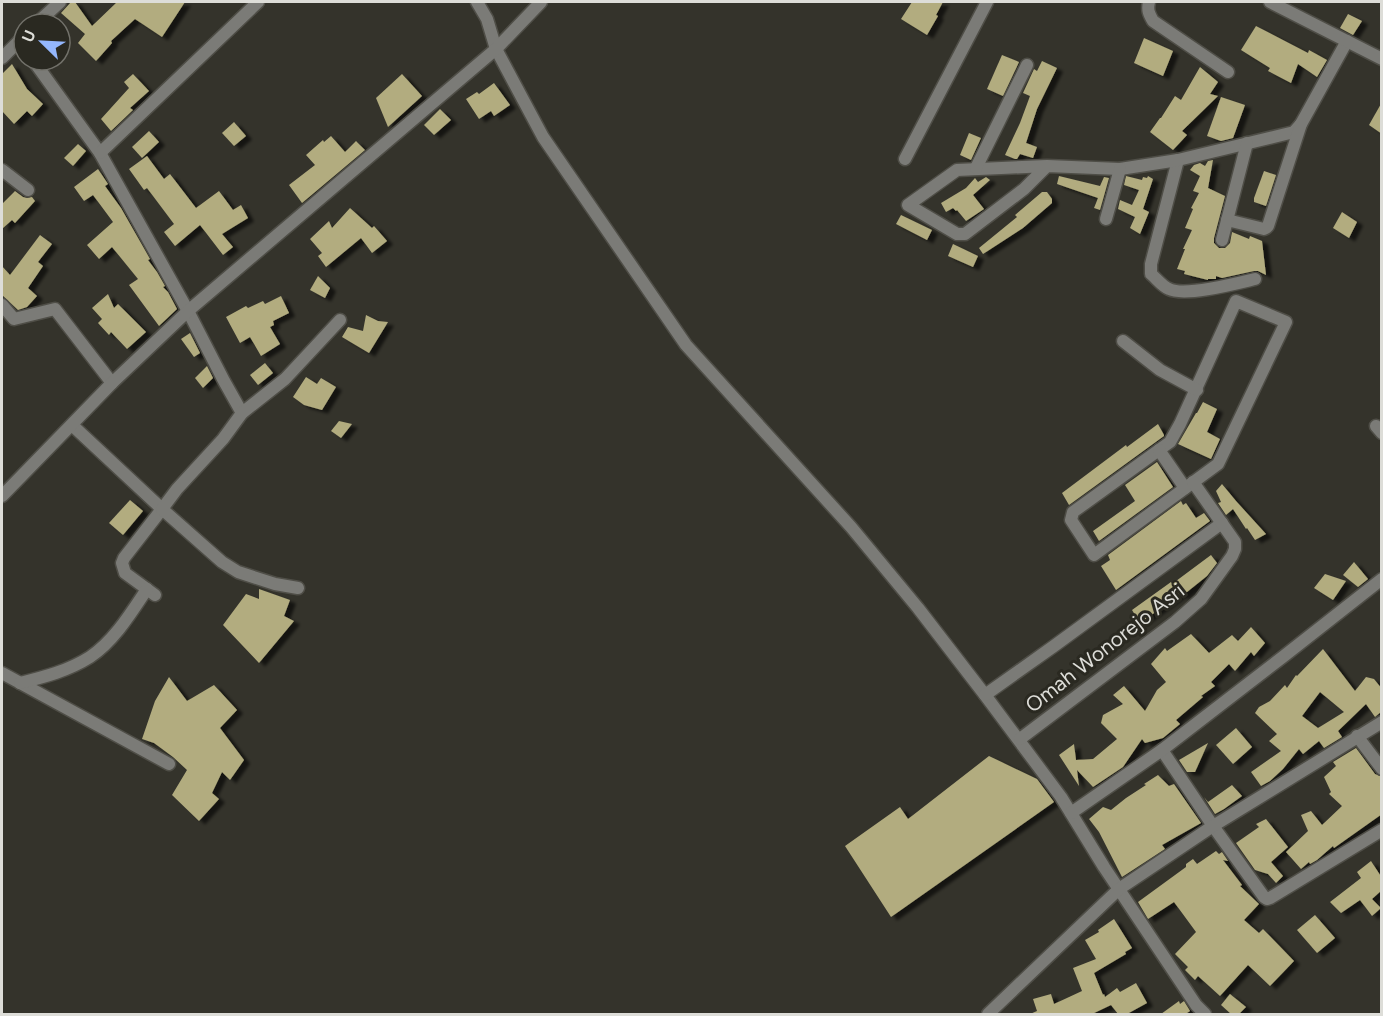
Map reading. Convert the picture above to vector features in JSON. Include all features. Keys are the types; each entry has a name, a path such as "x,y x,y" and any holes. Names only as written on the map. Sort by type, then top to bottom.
{"street":[{"path":"100,153 258,2"},
{"path":"477,2 487,19 496,49 543,136 686,345 851,526 1020,739 1061,797 1119,890 1196,1005 1205,1014"},
{"path":"2,496 112,383 188,311 496,49 541,2"},
{"path":"905,159 987,2"},
{"path":"1149,2 1147,8 1153,21 1228,72"},
{"path":"1270,2 1382,59"},
{"path":"1227,220 1266,228 1301,124 1347,41"},
{"path":"976,168 1027,65"},
{"path":"42,72 100,153 242,413"},
{"path":"1047,166 1024,189 964,234 957,234 908,205 957,170 1047,166 1120,169 1178,160 1290,133 1301,124"},
{"path":"1222,240 1247,143"},
{"path":"1178,160 1151,264 1151,274 1175,291 1214,289 1255,279"},
{"path":"1106,219 1120,169"},
{"path":"2,170 28,190"},
{"path":"1236,301 1286,322 1218,464 1094,555 1071,520 1073,512 1170,442 1197,390 1236,301"},
{"path":"2,305 14,319 55,309 112,383"},
{"path":"20,683 66,670 91,656 107,642 151,592 125,573 122,563 124,558 177,489 223,439 242,413 285,379 340,320"},
{"path":"1123,341 1160,370 1197,390"},
{"path":"72,425 222,562 238,572 275,584 298,588"},
{"name":"Omah Wonorejo Asri","path":"1020,739 1166,629 1201,599 1235,549 1235,542 1222,523 1159,450"},
{"name":"Omah Wonorejo Asri","path":"985,695 1222,523"},
{"path":"1071,813 1162,750 1382,579"},
{"path":"2,673 169,764"},
{"path":"988,1014 1119,890 1213,826 1382,722"},
{"path":"1357,736 1382,769"},
{"path":"1162,750 1213,826 1267,899 1382,830"}],"building":[{"path":"71,2 75,2 92,26 117,2 185,2 162,37 135,19 111,41 112,43 96,61 78,43 85,34 72,23 72,12 62,12"},
{"path":"912,2 943,2 927,35 901,19"},
{"path":"1348,14 1362,21 1353,35 1340,28"},
{"path":"1256,26 1308,53 1309,50 1327,60 1317,77 1298,64 1291,83 1268,71 1270,68 1241,50"},
{"path":"1144,38 1173,51 1163,76 1134,63"},
{"path":"1002,55 1019,62 1003,96 987,89"},
{"path":"1042,61 1057,68 1037,109 1026,143 1037,147 1033,158 1020,154 1015,159 1005,155 1030,96 1023,93 1034,69 1037,71"},
{"path":"12,64 12,72 17,72 27,89 43,104 32,116 27,111 14,124 2,111 2,74"},
{"path":"1200,67 1218,82 1210,94 1218,96 1182,131 1187,135 1173,150 1150,132 1175,96 1181,100"},
{"path":"133,74 149,91 130,108 133,110 111,131 101,119 129,88 124,82"},
{"path":"402,74 422,96 388,127 376,98"},
{"path":"494,83 510,105 494,116 491,111 479,119 466,99 477,92 479,94"},
{"path":"1221,97 1245,105 1233,138 1221,141 1207,136"},
{"path":"1382,102 1382,134 1369,125"},
{"path":"440,109 451,120 434,135 424,125"},
{"path":"234,122 246,136 234,146 222,133"},
{"path":"149,131 159,142 142,158 132,147"},
{"path":"969,133 981,138 971,160 960,155"},
{"path":"331,136 345,152 356,141 365,150 302,203 289,185 315,165 306,155"},
{"path":"78,144 86,151 73,166 64,158"},
{"path":"147,156 164,179 170,174 196,208 219,191 233,210 241,205 248,218 222,234 233,247 223,255 200,225 175,246 164,232 174,224 147,188 144,190 129,169"},
{"path":"1213,160 1208,188 1225,196 1214,243 1219,248 1225,248 1230,243 1232,232 1249,239 1250,236 1262,241 1266,275 1254,271 1222,278 1216,276 1216,279 1208,280 1184,274 1185,271 1177,269 1192,230 1185,228 1193,209 1191,208 1199,193 1193,191 1200,176 1190,170 1194,165 1200,163 1205,166 1208,161"},
{"path":"98,169 108,184 105,186 121,208 177,309 159,326 129,285 138,279 112,247 99,259 87,245 113,222 93,195 84,201 74,187"},
{"path":"1264,171 1276,175 1266,206 1254,202"},
{"path":"1059,176 1100,186 1104,177 1109,178 1100,210 1094,208 1098,198 1057,184"},
{"path":"1126,176 1142,180 1143,177 1148,176 1153,179 1143,209 1149,212 1140,234 1130,228 1135,217 1118,209 1120,200 1132,205 1139,190 1124,185"},
{"path":"986,177 990,180 973,195 984,209 966,221 953,208 946,212 941,203 966,188 975,178 978,182"},
{"path":"15,191 23,197 32,197 35,201 15,223 12,220 2,229 2,204"},
{"path":"1042,192 1047,192 1052,203 1023,228 983,254 979,248 1017,217 1015,215"},
{"path":"350,208 372,228 374,226 387,241 372,253 361,238 326,267 318,256 322,253 310,239 329,221 332,228"},
{"path":"1342,212 1357,222 1349,238 1333,228"},
{"path":"901,215 932,230 927,240 896,224"},
{"path":"40,235 52,244 38,262 43,266 28,288 37,296 27,307 18,310 2,295 2,266 10,275"},
{"path":"953,244 978,256 973,267 948,256"},
{"path":"318,276 330,288 325,298 310,290"},
{"path":"108,294 114,308 118,304 146,332 127,349 111,332 109,335 98,323 102,319 92,308"},
{"path":"281,296 289,313 273,321 274,325 270,327 280,344 261,356 250,337 240,343 226,317 246,306 248,308 263,301 265,304"},
{"path":"366,315 378,321 388,322 369,353 342,337 348,327 363,331"},
{"path":"190,333 200,353 194,357 181,339"},
{"path":"265,363 273,373 258,385 250,375"},
{"path":"207,366 213,378 203,388 195,378"},
{"path":"306,377 317,384 321,378 336,387 322,410 304,405 293,397"},
{"path":"1203,402 1217,409 1207,432 1220,439 1211,459 1178,444"},
{"path":"339,421 352,424 341,438 331,431"},
{"path":"1158,424 1164,436 1069,505 1062,493"},
{"path":"1157,462 1173,487 1099,541 1093,531 1135,501 1125,485"},
{"path":"1222,484 1266,534 1255,540 1233,509 1226,515 1218,503 1221,502 1216,491"},
{"path":"130,500 143,511 123,535 109,523"},
{"path":"1181,501 1183,505 1186,503 1196,518 1204,513 1210,521 1116,590 1101,566 1110,560 1108,555"},
{"path":"1211,555 1217,563 1207,576 1182,596 1181,594 1140,623 1132,610"},
{"path":"1354,562 1368,579 1358,587 1343,575"},
{"path":"1325,574 1346,581 1333,600 1314,588"},
{"path":"259,589 290,600 284,616 294,621 259,663 223,625 246,594 259,599"},
{"path":"1251,627 1265,643 1254,656 1251,652 1235,671 1229,664 1211,682 1215,686 1176,720 1180,724 1163,738 1145,743 1142,739 1123,767 1093,787 1077,770 1079,786 1059,755 1074,744 1076,760 1093,759 1117,739 1101,723 1103,715 1123,704 1113,695 1124,686 1145,711 1157,690 1166,682 1151,664 1165,648 1167,651 1191,634 1209,653 1232,635 1238,641"},
{"path":"1323,649 1355,691 1366,677 1374,679 1382,689 1382,711 1375,717 1366,704 1338,731 1342,737 1324,748 1319,741 1303,754 1299,749 1283,769 1261,786 1251,772 1281,751 1269,741 1277,734 1255,713 1285,685 1287,688","holes":["1320,692 1344,712 1318,728 1302,716"]},
{"path":"169,677 187,701 214,685 237,710 220,728 244,760 230,780 222,772 212,793 219,799 199,821 172,795 187,770 154,743 142,739 155,701"},
{"path":"1236,728 1252,747 1233,764 1216,745"},
{"path":"1208,743 1195,772 1187,772 1179,760"},
{"path":"1356,748 1375,774 1382,777 1382,814 1301,869 1286,852 1308,831 1301,815 1311,811 1322,825 1342,806 1329,794 1331,792 1324,777 1336,766 1333,762"},
{"path":"989,756 1037,779 1054,802 891,917 845,846 900,807 908,819"},
{"path":"1158,775 1169,786 1174,784 1201,823 1162,845 1165,849 1122,877 1099,832 1089,819 1103,807 1111,810"},
{"path":"1232,785 1242,796 1215,814 1204,797 1208,802"},
{"path":"1266,819 1288,847 1271,862 1283,876 1276,883 1268,874 1255,870 1236,843 1259,827 1256,824"},
{"path":"1216,851 1219,854 1222,852 1228,861 1223,860 1242,885 1240,886 1259,904 1244,920 1259,933 1263,929 1294,961 1270,986 1248,965 1220,996 1198,976 1195,980 1185,970 1188,967 1175,954 1196,932 1174,902 1148,919 1138,902 1186,867 1186,864 1193,859 1197,864"},
{"path":"1371,861 1382,878 1382,890 1372,899 1381,908 1372,916 1360,900 1341,913 1330,902 1361,878 1357,872"},
{"path":"1315,915 1335,938 1317,953 1297,930"},
{"path":"1114,919 1132,948 1094,973 1105,997 1117,988 1120,992 1136,983 1147,1003 1127,1014 1118,1014 1111,1005 1092,1014 1030,1014 1037,1011 1033,999 1051,994 1054,1004 1082,991 1073,968 1096,959 1085,940"},
{"path":"1230,994 1246,1007 1239,1014 1231,1014 1221,1005"},
{"path":"1179,1001 1180,1004 1184,1001 1190,1011 1188,1014 1161,1014"}]}
